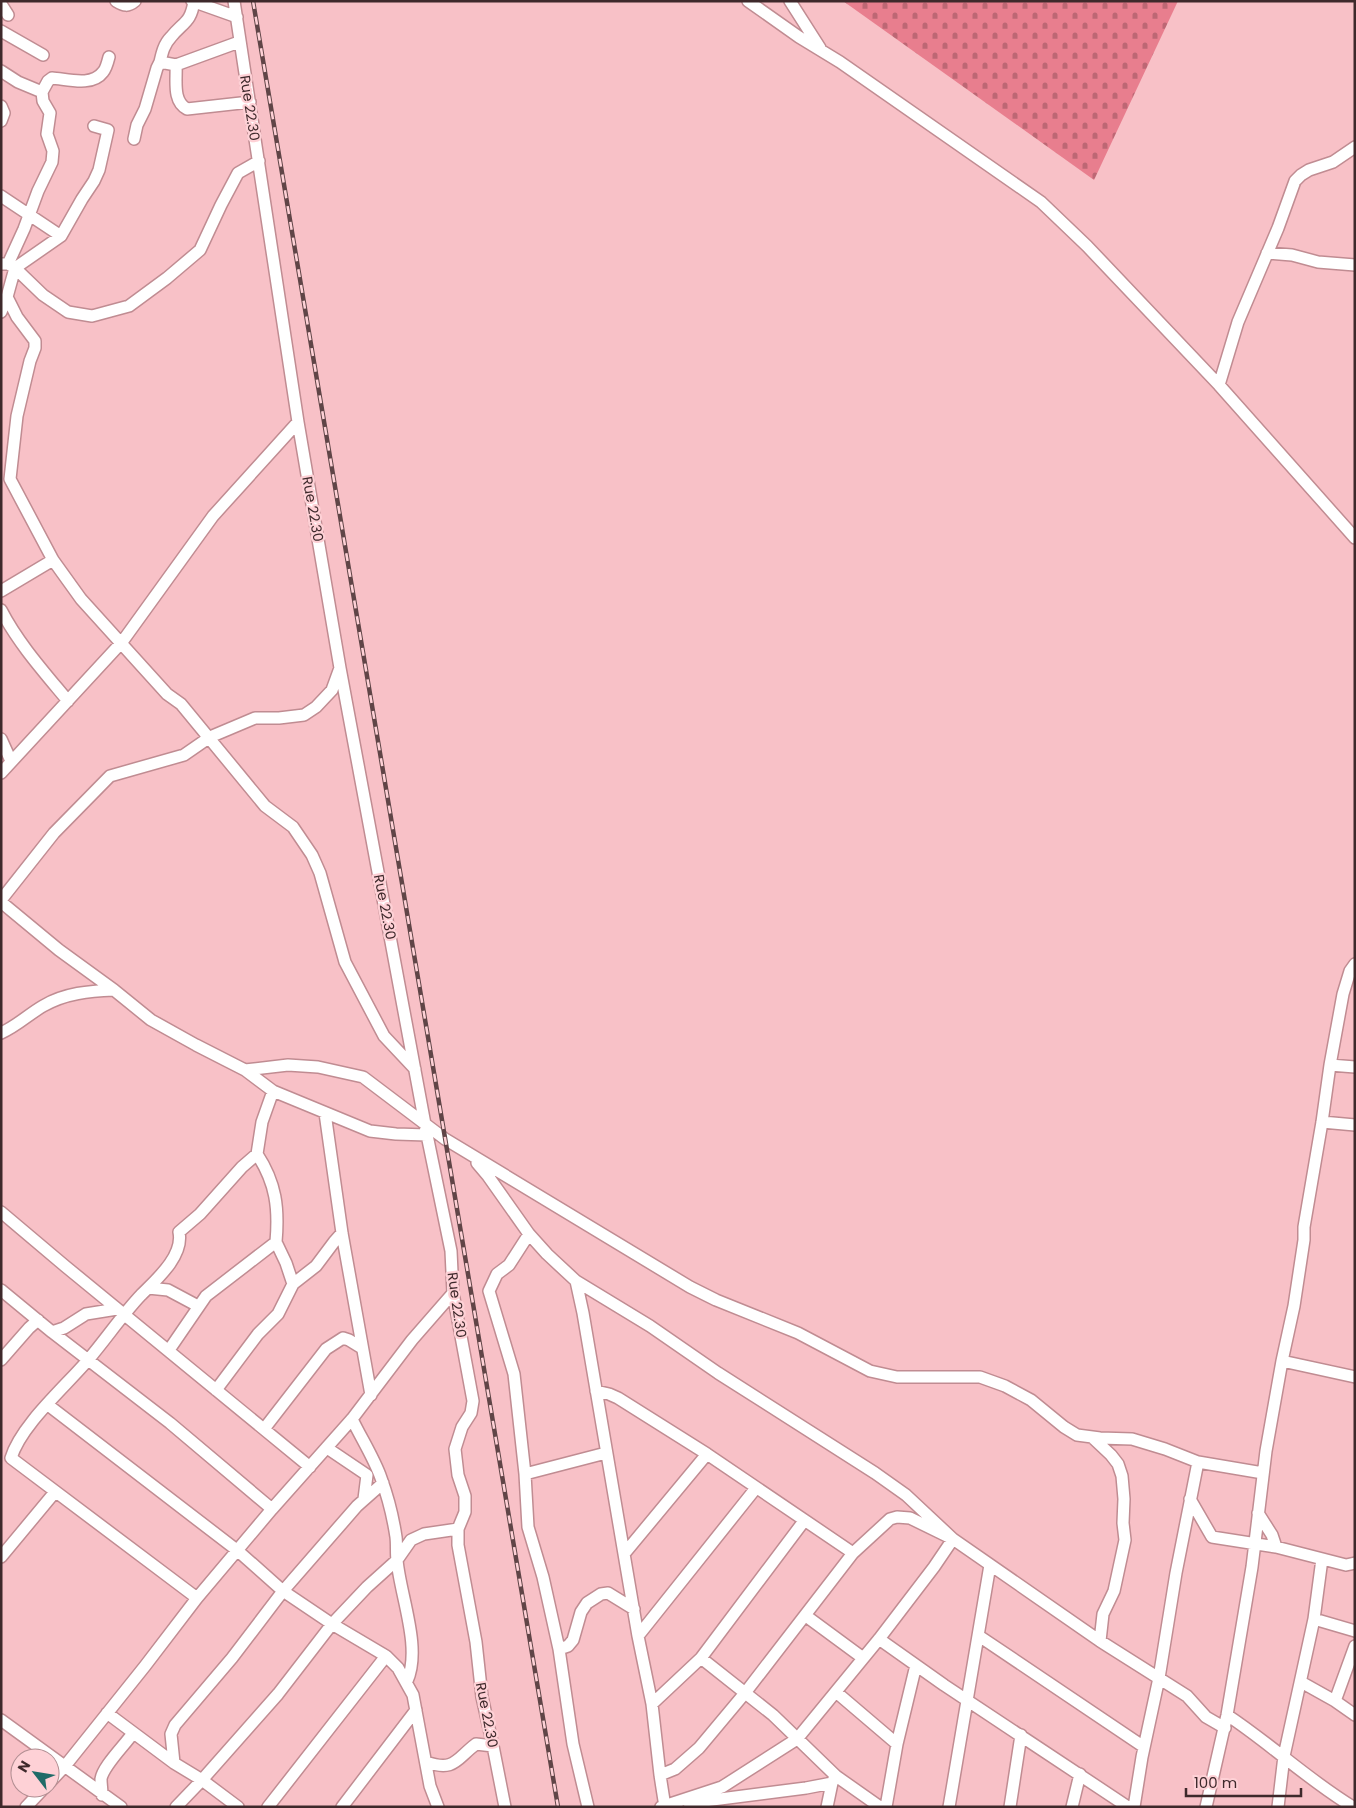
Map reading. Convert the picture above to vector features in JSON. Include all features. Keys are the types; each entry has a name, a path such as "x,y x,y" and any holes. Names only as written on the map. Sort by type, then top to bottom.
{"street":[{"path":"116,1 124,6 129,6 135,1"},
{"name":"Rue 22.30","path":"234,1 298,422 340,668 426,1130 451,1251 453,1293 473,1401 471,1413 462,1427 455,1449 458,1475 465,1496 464,1512 458,1529 458,1546 476,1642 482,1697 505,1807"},
{"path":"748,1 1042,202 1087,246 1218,386 1355,538"},
{"path":"790,1 821,50"},
{"path":"134,139 137,125 145,109 167,42 171,36 183,27 192,14 193,2 237,17"},
{"path":"1,4 8,15"},
{"path":"1,31 43,55"},
{"path":"160,62 176,65 240,42"},
{"path":"1,312 7,296 8,266 52,162 53,152 47,134 50,113 43,101 42,92 48,81 52,78 86,81 94,79 103,72 109,57"},
{"path":"176,65 177,98 180,106 187,109 250,102"},
{"path":"1,71 18,82 42,92"},
{"path":"1,106 4,113 1,121"},
{"path":"8,266 61,236 99,170 108,130 94,126"},
{"path":"1218,386 1238,322 1278,228 1295,181 1309,170 1333,162 1355,147"},
{"path":"8,266 43,295 68,312 92,316 129,306 167,278 200,250 220,204 238,172 259,161"},
{"path":"1,196 61,236"},
{"path":"1267,253 1292,255 1318,262 1355,265"},
{"path":"7,296 17,317 35,341 35,348 30,360 17,416 6,479 53,560 81,598 167,694 181,704 265,806 293,827 312,855 320,873 345,962 384,1036 416,1070"},
{"path":"1,774 122,642 213,516 298,422"},
{"path":"1,591 53,560"},
{"path":"1,610 7,622 68,701"},
{"path":"340,668 332,690 316,707 304,715 254,718 210,737 184,755 110,776 54,833 1,901 59,950 151,1020 245,1070 272,1091 370,1131 396,1134 426,1130"},
{"path":"1,739 11,761"},
{"path":"1206,1807 1219,1746 1225,1728 1252,1567 1274,1397 1280,1378 1294,1306 1304,1240 1304,1227 1330,1065 1340,1020 1343,994 1350,971 1355,964"},
{"path":"1,1033 14,1027 44,1005 80,992 114,990"},
{"path":"245,1070 288,1065 318,1066 363,1077 426,1130 690,1287 716,1300 798,1332 870,1371 897,1377 980,1377 1032,1400 1070,1432 1093,1438 1132,1439 1198,1462 1263,1473"},
{"path":"1330,1065 1355,1067"},
{"path":"197,1598 55,1492 6,1461 20,1436 87,1361 121,1312 169,1266 181,1240 179,1232 200,1214 242,1167 257,1154 262,1122 272,1091"},
{"path":"325,1113 342,1233 371,1395"},
{"path":"1322,1122 1355,1125"},
{"path":"257,1154 267,1170 275,1193 276,1242 293,1284"},
{"path":"469,1154 488,1176 529,1234 576,1281 650,1326 718,1373 875,1473 906,1495 953,1540"},
{"path":"1,1212 310,1467"},
{"path":"216,1390 258,1334 278,1314 293,1284 316,1266 342,1233"},
{"path":"529,1234 508,1265 497,1274 489,1291 514,1374 525,1474 528,1527 543,1577 558,1649 573,1744 588,1807"},
{"path":"169,1350 206,1296 276,1242"},
{"path":"576,1281 638,1636 652,1704 663,1806"},
{"path":"148,1288 168,1290 198,1306"},
{"path":"1,1290 87,1361 170,1424 272,1509"},
{"path":"60,1771 197,1598 272,1509 352,1419 412,1340 453,1293"},
{"path":"52,1332 64,1328 86,1314 121,1312"},
{"path":"264,1429 326,1349 342,1338 356,1316"},
{"path":"1,1360 38,1320"},
{"path":"342,1338 362,1348"},
{"path":"1282,1361 1355,1377"},
{"path":"596,1391 618,1398 707,1454 853,1553"},
{"path":"48,1405 238,1551 283,1591 332,1624 386,1656 398,1668 413,1695 430,1786 438,1807"},
{"path":"352,1419 383,1483 396,1538 397,1560 409,1626 411,1672 406,1681"},
{"path":"1093,1438 1118,1464 1122,1476 1124,1499 1123,1523 1125,1540 1114,1591 1103,1614 1100,1640"},
{"path":"327,1448 367,1475 364,1499"},
{"path":"525,1474 606,1453"},
{"path":"624,1554 707,1454"},
{"path":"1134,1807 1198,1462"},
{"path":"174,1762 171,1734 175,1725 232,1658 283,1591 364,1499 383,1483"},
{"path":"638,1636 756,1488"},
{"path":"1,1557 55,1492"},
{"path":"1190,1500 1212,1537 1276,1547 1346,1565 1355,1563"},
{"path":"1258,1513 1272,1536 1276,1547"},
{"path":"660,1775 675,1768 699,1748 806,1616 853,1553 890,1519 897,1517 910,1518 953,1540 1100,1640 1187,1696 1206,1717 1225,1728"},
{"path":"652,1704 701,1658 804,1521"},
{"path":"176,1807 278,1694 332,1624 367,1587 397,1560 411,1540 424,1534 458,1529"},
{"path":"663,1806 722,1787 797,1739 880,1638 953,1540"},
{"path":"1278,1807 1284,1756 1314,1618 1322,1559"},
{"path":"949,1807 990,1565"},
{"path":"558,1649 568,1646 573,1640 581,1612 587,1603 595,1597 608,1593 634,1609"},
{"path":"806,1616 863,1658"},
{"path":"1314,1618 1355,1631"},
{"path":"979,1636 1144,1747"},
{"path":"880,1638 916,1666 1128,1807"},
{"path":"1335,1701 1355,1646"},
{"path":"268,1807 386,1656"},
{"path":"701,1658 773,1715 834,1779 880,1807"},
{"path":"886,1807 897,1744 916,1666"},
{"path":"1301,1682 1335,1701 1355,1715"},
{"path":"836,1692 897,1744"},
{"path":"342,1807 416,1710"},
{"path":"106,1713 238,1807"},
{"path":"1227,1716 1284,1756 1313,1780 1353,1807"},
{"path":"1,1720 121,1807"},
{"path":"102,1795 101,1778 105,1766 133,1734"},
{"path":"1010,1807 1022,1735"},
{"path":"426,1762 438,1766 446,1766 463,1756 476,1744 493,1746"},
{"path":"1072,1807 1080,1774"},
{"path":"663,1806 806,1788 834,1779"},
{"path":"827,1807 834,1779"}],"green space":[{"path":"843,1 1178,1 1094,180"}],"railway":[{"path":"253,1 558,1807"}]}
